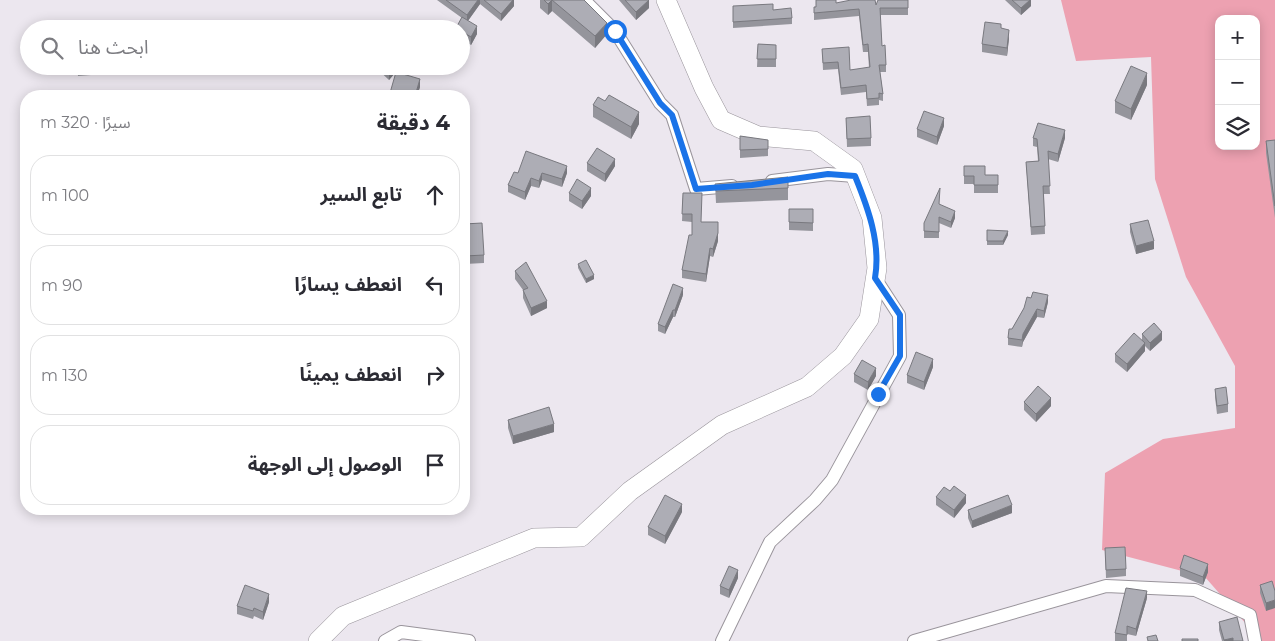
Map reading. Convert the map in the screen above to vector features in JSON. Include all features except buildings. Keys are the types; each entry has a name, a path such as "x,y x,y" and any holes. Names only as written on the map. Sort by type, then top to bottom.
{"main road":[{"path":"318,641 343,616 534,538 581,537 630,491 722,425 807,387 843,356 869,319 877,268 872,218 853,170 814,141 758,136 721,120 704,88 666,0"}],"street":[{"path":"584,0 615,31 660,103 672,115 696,189 743,185"},
{"path":"760,183 828,174 855,176"},
{"path":"722,641 770,542 815,500 832,480 900,356 900,315 875,278"},
{"path":"914,641 1106,586 1194,590 1250,615 1256,641"},
{"path":"385,641 401,632 469,641"}],"shaded area":[{"path":"1061,0 1275,0 1275,641 1261,641 1205,577 1102,550 1105,473 1163,439 1235,428 1235,366 1186,277 1155,179 1151,57 1076,61"}],"route":[{"path":"615,31 660,103 672,115 696,189 752,185 828,174 855,176 872,218 877,268 875,278 900,315 900,356 878,394"}]}
